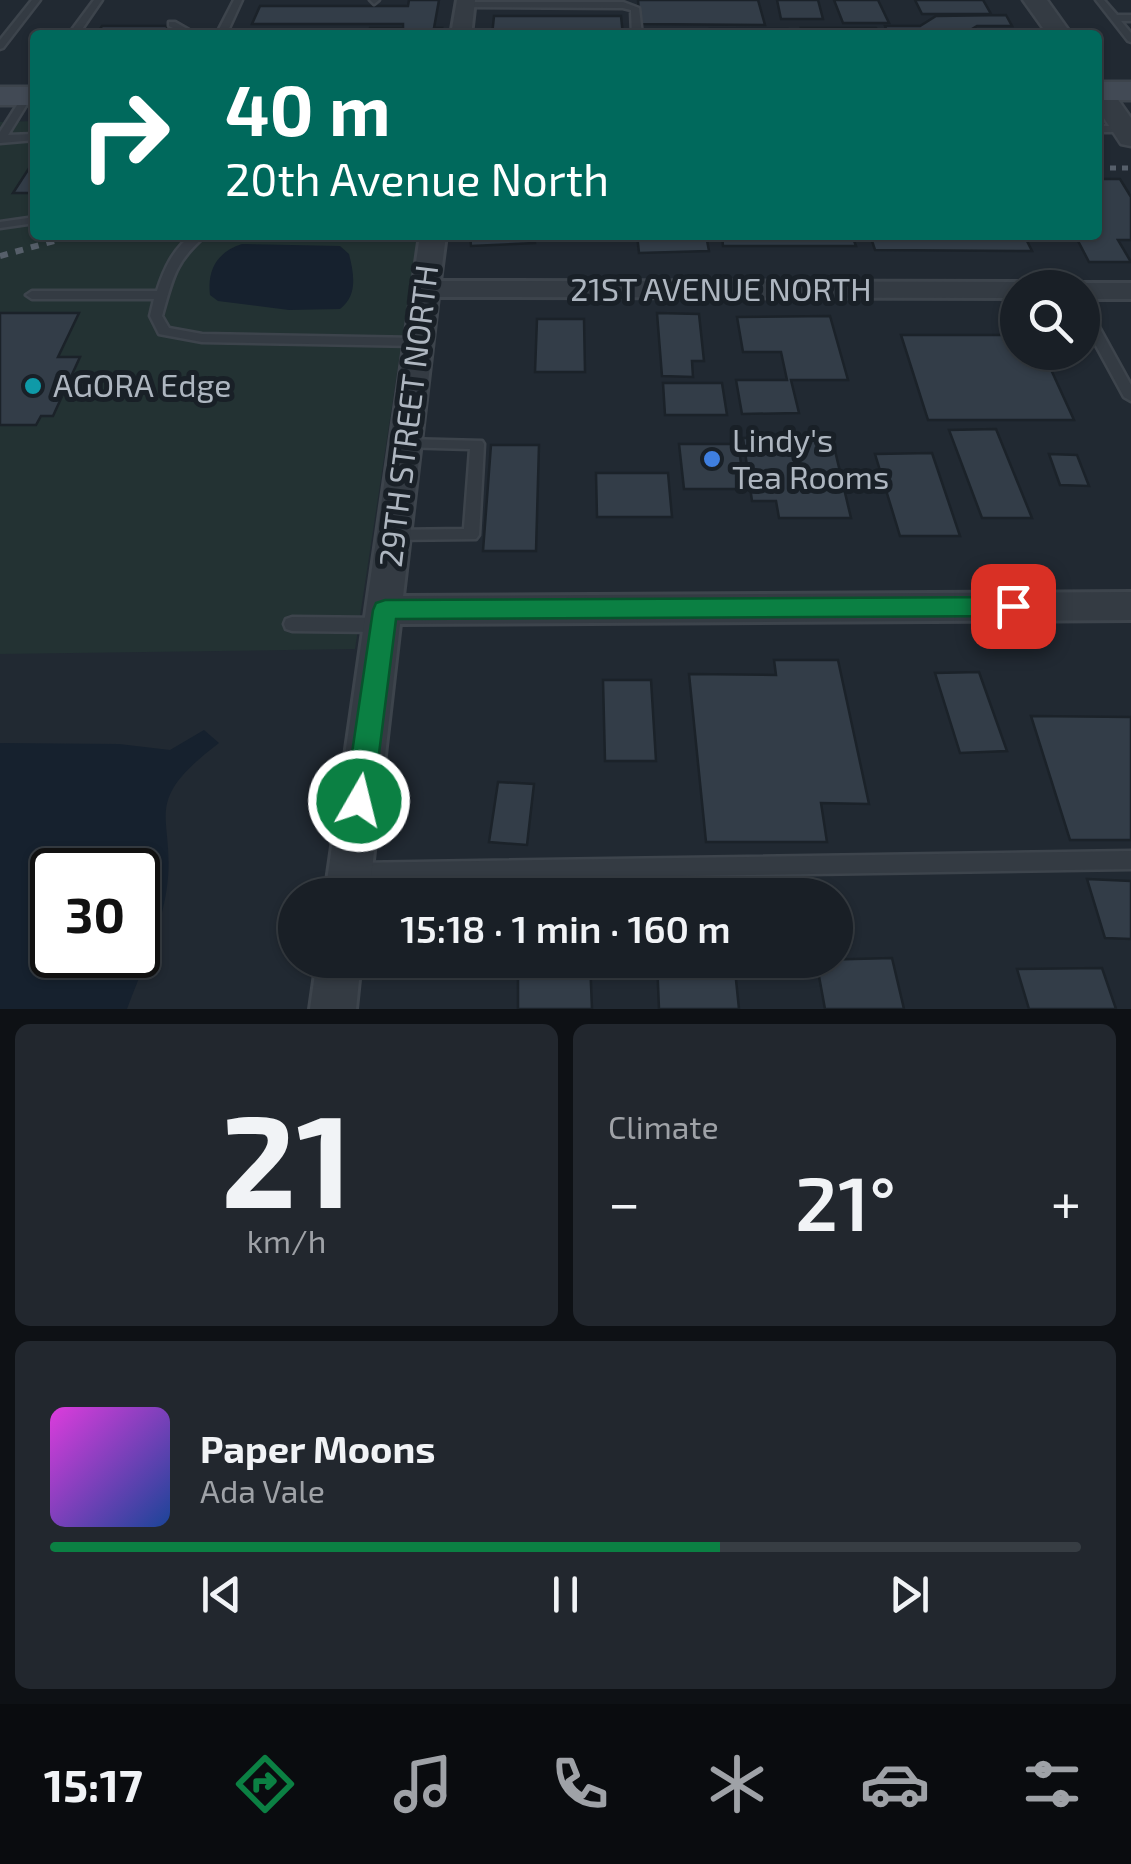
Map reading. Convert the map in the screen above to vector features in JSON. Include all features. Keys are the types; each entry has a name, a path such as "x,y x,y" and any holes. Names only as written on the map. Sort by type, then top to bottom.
{"main road":[{"path":"1102,91 1131,91"}],"street":[{"path":"1035,0 1056,30"},
{"path":"463,30 466,2"},
{"path":"1102,98 1123,134"},
{"name":"29TH STREET NORTH","path":"349,878 432,240"},
{"name":"21ST AVENUE NORTH","path":"425,289 1000,290"},
{"path":"1100,290 1131,291"},
{"path":"384,617 1131,606"},
{"path":"333,1009 337,978"}],"lane":[{"path":"0,46 36,0"},
{"path":"77,30 98,0"},
{"path":"223,30 238,0"},
{"path":"1100,0 1131,39"},
{"path":"466,2 623,4 635,8 636,30"},
{"path":"1114,18 1131,18"},
{"path":"172,24 184,30"},
{"path":"1,138 26,95"},
{"path":"1,138 30,137"},
{"path":"0,225 30,221"},
{"path":"190,240 162,295 156,316 164,331 202,338 418,342"},
{"path":"32,295 162,295"},
{"path":"1100,341 1131,397"},
{"path":"392,536 471,535 477,444 405,444"},
{"path":"292,624 384,617"},
{"path":"544,878 1131,860"}],"shaded area":[{"path":"30,121 30,240 417,240 355,649 0,654 0,122"}],"water":[{"path":"242,244 340,246 349,254 352,269 350,297 340,309 289,310 218,301 210,295 212,270 220,257"},
{"path":"204,730 219,743 193,765 168,799 168,871 160,919 160,848 30,848 30,978 139,978 127,1009 0,1009 0,743 119,744 170,750"}],"building":[{"path":"409,0 439,0 434,28 441,30 369,30 403,28 403,24 252,24 260,6 408,6"},
{"path":"638,0 758,0 765,25 640,24"},
{"path":"777,0 818,0 823,19 781,19"},
{"path":"834,0 878,0 889,23 843,23"},
{"path":"915,0 983,0 991,14 922,14"},
{"path":"1006,15 1012,26 886,30 885,26 920,26 936,16"},
{"path":"494,16 621,16 622,30 493,30"},
{"path":"102,26 168,26 166,30 99,30"},
{"path":"801,28 877,30 802,30"},
{"path":"710,29 788,30 710,30"},
{"path":"30,167 30,193 13,193"},
{"path":"1102,179 1120,179 1131,197 1131,240 1118,240 1131,262 1089,262 1078,240 1102,240"},
{"path":"470,240 535,243 471,246"},
{"path":"638,240 707,240 709,251 639,253"},
{"path":"722,240 854,240 856,246 723,246"},
{"path":"872,240 1026,240 1032,251 875,250"},
{"name":"AGORA Edge","path":"0,313 79,313 58,357 80,357 53,416 41,416 36,425 0,425"},
{"path":"657,313 699,314 704,361 692,361 693,377 662,376"},
{"path":"830,316 848,380 791,380 799,413 742,414 736,380 787,380 781,352 743,352 737,317"},
{"path":"537,319 584,319 585,372 535,372"},
{"path":"901,335 1000,335 1000,370 1051,370 1074,420 928,420"},
{"path":"663,383 722,383 727,415 665,415"},
{"path":"996,429 1032,518 982,518 949,430"},
{"path":"743,438 832,438 851,518 779,518 776,501 752,501"},
{"path":"679,444 738,444 745,489 684,489"},
{"path":"491,445 539,445 536,551 483,551"},
{"path":"932,453 960,536 900,536 875,454"},
{"path":"1049,454 1077,455 1089,486 1060,485"},
{"path":"596,473 668,473 672,517 597,517"},
{"path":"774,660 838,660 869,804 821,803 827,842 706,842 689,674 776,675"},
{"path":"979,672 1007,751 960,753 935,673"},
{"path":"603,680 651,680 656,761 605,761"},
{"path":"1031,716 1131,717 1131,840 1070,840"},
{"path":"498,782 534,784 527,845 489,842"},
{"path":"1087,879 1131,881 1131,939 1105,938"},
{"path":"892,958 904,1009 825,1009 819,978 853,978 853,959"},
{"path":"1102,968 1116,1009 1029,1009 1017,969"},
{"path":"518,978 591,978 592,1009 518,1009"},
{"path":"658,978 736,978 739,1009 659,1009"}],"railway":[{"path":"1102,168 1131,168"},
{"path":"0,256 58,240"}],"place":[{"name":"AGORA Edge","path":"33,386"},
{"name":"Lindy's Tea Rooms","path":"712,459"}],"route":[{"path":"359,801 385,610 1013,606"}]}
